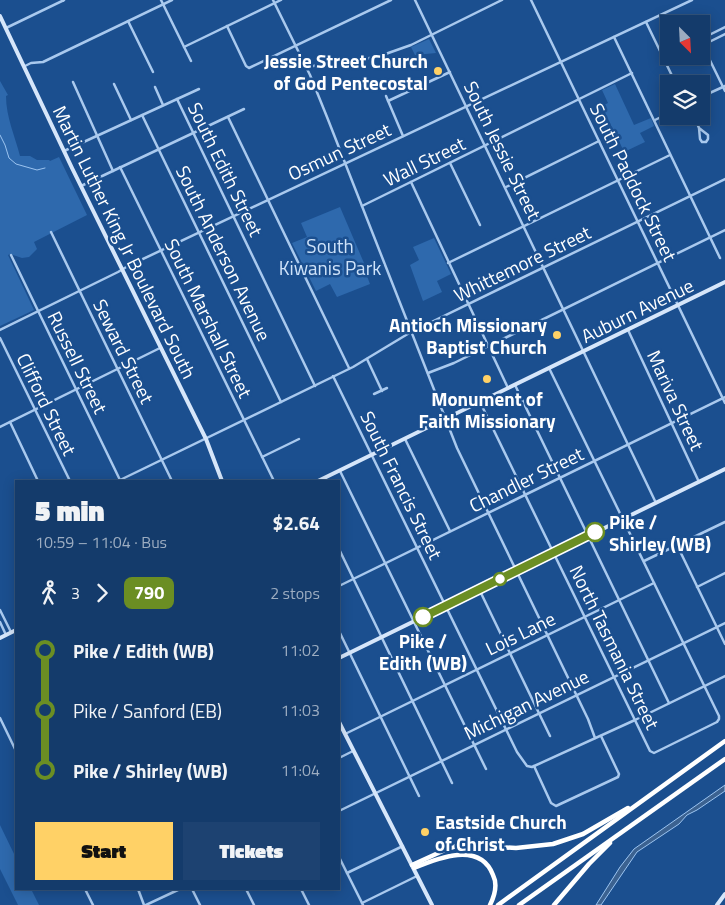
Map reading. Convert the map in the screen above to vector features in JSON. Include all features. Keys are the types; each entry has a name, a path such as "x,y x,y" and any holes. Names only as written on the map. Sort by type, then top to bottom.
{"highway":[{"path":"498,905 725,741"},
{"path":"519,905 725,759"},
{"path":"413,867 447,848 459,845 528,848 565,841 594,829 655,792"},
{"path":"554,905 589,864 619,834"},
{"path":"413,867 458,855 466,854 476,857 487,865 495,879 495,894 490,905"}],"main road":[{"name":"Martin Luther King Jr Boulevard South","path":"0,16 81,186 206,439 222,480"},
{"name":"Auburn Avenue","path":"320,480 725,282"},
{"path":"340,657 725,469"},
{"path":"0,638 15,630"},
{"path":"340,724 432,905"},
{"path":"717,905 725,894"}],"street":[{"path":"6,28 64,0"},
{"path":"162,0 191,61"},
{"path":"25,66 31,63 43,62 172,0"},
{"path":"184,47 274,2 282,0"},
{"path":"227,26 248,68 391,0"},
{"name":"South Jessie Street","path":"415,0 656,503"},
{"path":"306,67 379,57 408,46 502,0"},
{"name":"South Paddock Street","path":"531,0 724,398 725,404"},
{"name":"Osmun Street","path":"0,330 161,250 692,0"},
{"path":"274,2 306,67 346,163 457,448 576,694 595,738"},
{"path":"128,21 153,72"},
{"path":"646,22 660,51"},
{"path":"710,37 725,27"},
{"path":"710,40 725,34"},
{"path":"614,37 720,258"},
{"path":"710,59 725,91"},
{"path":"388,101 450,72"},
{"name":"Wall Street","path":"362,206 632,73"},
{"path":"73,82 113,171"},
{"path":"114,84 130,120"},
{"path":"710,93 724,86"},
{"name":"South Edith Street","path":"155,87 163,105"},
{"path":"64,151 199,89"},
{"path":"386,96 402,136"},
{"name":"South Edith Street","path":"177,99 315,386"},
{"path":"81,186 244,109"},
{"name":"South Anderson Avenue","path":"142,115 282,402"},
{"path":"228,117 349,368"},
{"path":"654,120 660,117"},
{"path":"698,125 700,140 703,142 707,141 708,135 699,128"},
{"path":"506,187 599,141"},
{"path":"448,263 670,155"},
{"path":"450,163 480,225"},
{"name":"South Marshall Street","path":"120,167 273,480"},
{"name":"Whittemore Street","path":"122,480 367,360 412,332 725,179"},
{"path":"411,182 508,388"},
{"path":"428,373 453,364 725,230"},
{"name":"Seward Street","path":"51,232 172,480"},
{"name":"Russell Street","path":"11,255 120,480"},
{"name":"Mariva Street","path":"628,330 699,482"},
{"name":"Clifford Street","path":"0,338 70,480"},
{"path":"0,427 161,348"},
{"path":"367,360 382,390"},
{"path":"550,368 704,686"},
{"name":"South Francis Street","path":"333,376 506,729 524,763 528,767 534,766"},
{"path":"515,385 669,703"},
{"path":"374,394 387,388"},
{"name":"Chandler Street","path":"340,586 724,398"},
{"name":"North Tasmania Street","path":"480,402 652,753 719,720 704,686"},
{"path":"10,422 38,480"},
{"path":"262,458 299,439"},
{"path":"405,439 450,532"},
{"path":"340,470 486,769"},
{"path":"644,562 725,522"},
{"path":"677,545 725,644"},
{"path":"340,551 452,783"},
{"path":"697,587 725,573"},
{"name":"Lois Lane","path":"345,734 654,583"},
{"path":"479,589 550,736"},
{"path":"0,610 11,632"},
{"path":"0,622 6,635"},
{"name":"Michigan Avenue","path":"340,810 725,623"},
{"path":"340,633 419,796"},
{"path":"601,736 619,776 554,806 551,804 534,766 725,676"},
{"path":"0,718 15,749"},
{"path":"340,758 353,752"},
{"path":"347,873 403,846"},
{"path":"340,859 362,904 417,876"},
{"path":"86,890 93,905"},
{"path":"138,890 145,905 178,890"},
{"path":"192,890 200,905"},
{"path":"246,890 254,905"},
{"path":"302,890 309,905"}],"green space":[{"path":"429,39 436,53 415,55 411,47"},
{"path":"0,81 8,95 6,96 7,111 20,156 30,156 37,160 50,161 59,157 87,215 34,242 37,249 29,257 22,258 8,255 34,310 0,326"},
{"path":"615,84 634,125 651,118 654,126 640,133 645,142 624,152 619,141 607,147 605,142 616,136 602,106 608,103 602,90"},
{"name":"South Kiwanis Park","path":"340,207 367,270 365,271 370,284 337,297 330,284 316,291 292,243 307,237 301,223"},
{"path":"434,238 451,274 437,281 442,292 423,301 410,265 419,260 413,247"},
{"path":"0,825 15,856 15,890 32,890 39,905 18,905 0,869"}],"shaded area":[{"path":"725,785 725,791 687,815 679,824 637,852 601,905 596,905 634,849"}],"waterway":[{"path":"0,135 9,158 16,164 37,170 45,168"}],"bus line":[{"name":"790","path":"423,617 595,532"}],"place":[{"name":"Jessie Street Church of God Pentecostal","path":"438,71"},
{"name":"Antioch Missionary Baptist Church","path":"557,335"},
{"name":"Monument of Faith Missionary","path":"487,379"},
{"name":"Pike / Shirley (WB)","path":"595,532"},
{"name":"Pike / Edith (WB)","path":"423,617"},
{"name":"Eastside Church of Christ","path":"425,832"}]}
